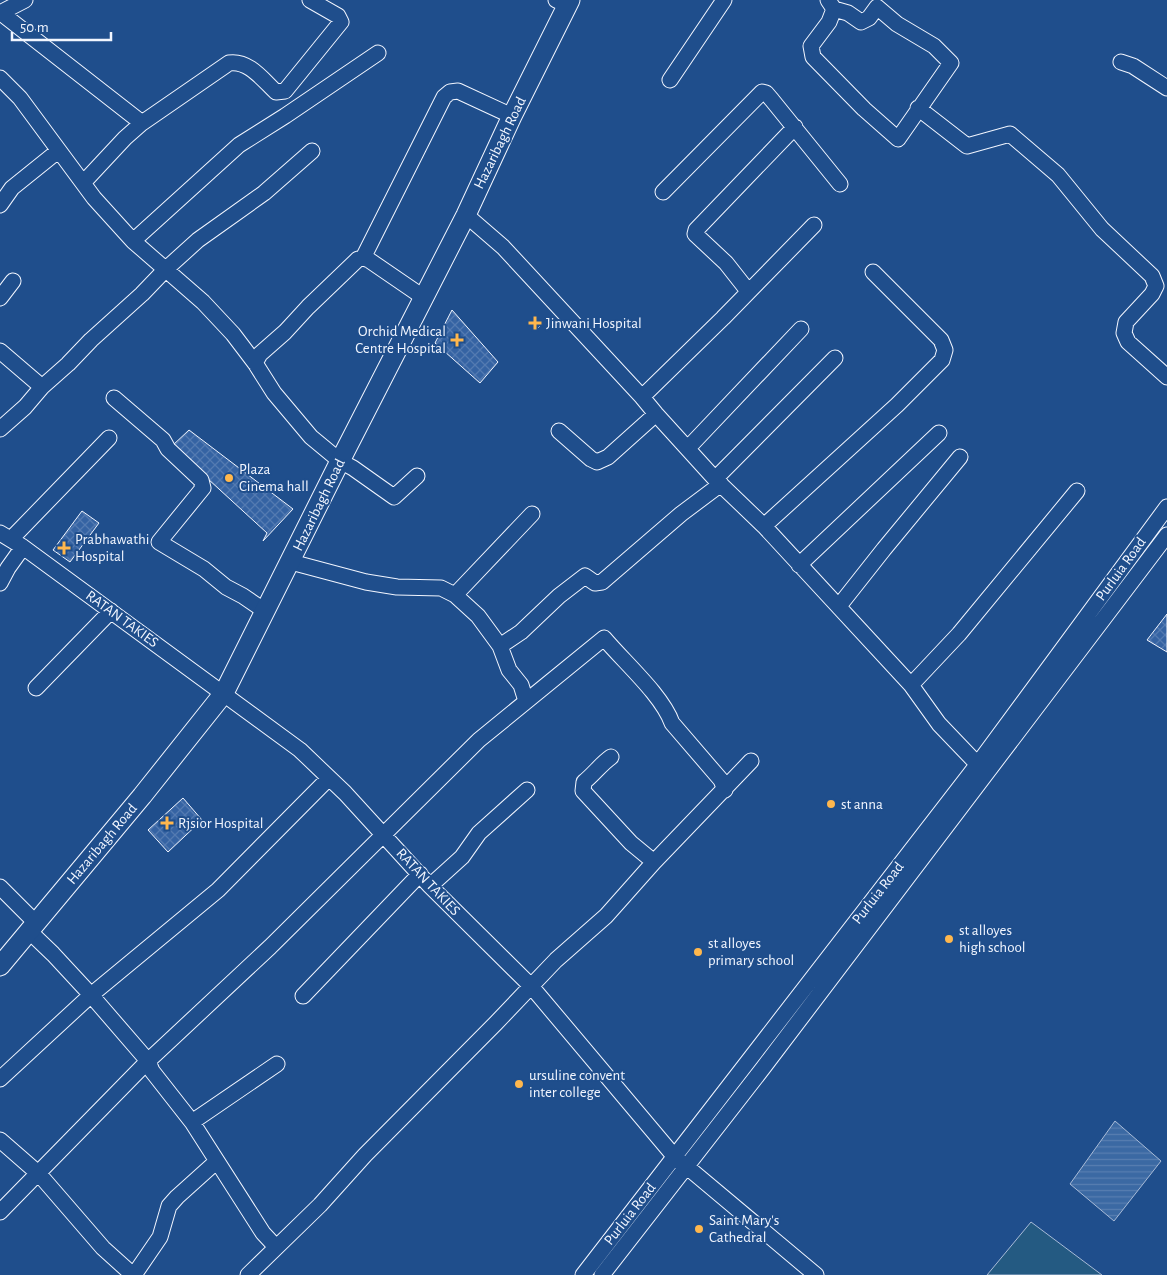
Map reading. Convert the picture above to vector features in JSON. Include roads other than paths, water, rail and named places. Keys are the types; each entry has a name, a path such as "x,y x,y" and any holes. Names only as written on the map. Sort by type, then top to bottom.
{"main road":[{"name":"Hazaribagh Road","path":"0,966 142,796 224,693 466,215 564,2"}],"street":[{"path":"25,0 0,13 142,123"},
{"path":"83,183 125,138 142,123 229,63 242,63 252,69 276,92 284,91 341,22 338,16 310,0"},
{"path":"670,80 724,0"},
{"path":"831,5 861,22 869,18 877,7 897,24 934,46 951,63 898,139 853,98 813,57 811,46 829,22 831,5"},
{"path":"133,241 239,145 378,53"},
{"path":"1122,62 1133,66 1150,79 1167,88"},
{"path":"0,78 20,98 99,204 133,241 203,302 233,334 255,363 274,393 312,437 340,461 394,496 417,476"},
{"path":"363,258 444,98 450,92 458,91 512,116"},
{"path":"663,192 762,92 766,93 772,100 840,184"},
{"path":"918,108 967,146 1010,134 1058,175 1102,229 1152,276 1156,286 1152,294 1126,322 1124,333 1128,342 1167,377"},
{"path":"748,291 726,263 695,234 696,230 795,128"},
{"path":"0,205 12,188 58,151"},
{"path":"0,429 25,407 42,387 91,340 198,240 264,193 312,151"},
{"path":"466,215 503,247 642,396 656,414 718,481 764,526 839,606 863,635 911,685 939,724 982,769"},
{"path":"642,396 723,318 814,225"},
{"path":"255,363 260,354 285,332 358,259 369,260 424,297"},
{"path":"764,526 897,405 942,360 945,350 941,340 873,272"},
{"path":"0,298 13,281"},
{"path":"688,448 801,329"},
{"path":"0,351 42,387"},
{"path":"500,646 521,632 558,596 585,576 596,583 602,582 718,481 835,358"},
{"path":"114,398 163,440 168,449 201,480 202,488 159,542 204,569 226,587 265,611"},
{"path":"559,431 590,460 598,462 608,457 656,414"},
{"path":"798,564 939,433"},
{"path":"0,583 8,568 11,540 109,438"},
{"path":"839,606 884,548 960,457"},
{"path":"911,685 959,634 1077,491"},
{"name":"Purluia Road","path":"982,769 1167,507"},
{"path":"455,595 532,514"},
{"name":"Purluia Road","path":"583,1275 680,1161 982,769 1167,535"},
{"name":"RATAN TAKIES","path":"11,540 300,750 384,834 425,880 531,986 680,1161 816,1275"},
{"path":"291,562 366,582 397,587 441,588 455,595 478,616 500,646 509,670 520,685 526,700"},
{"path":"36,688 111,611"},
{"path":"0,1212 148,1061 270,946 479,740 604,638 669,712 672,723 721,780 725,790"},
{"path":"611,757 584,782 583,792 631,843 654,862"},
{"path":"248,1275 320,1205 364,1155 556,960 606,916 654,862 752,761"},
{"path":"0,1079 91,995 218,890 329,778"},
{"path":"303,996 425,880 462,857 479,833 527,790"},
{"path":"0,887 53,954 148,1061 152,1071 192,1122 263,1232 276,1247"},
{"path":"192,1122 277,1064"},
{"path":"0,1140 38,1174 103,1248 134,1275 160,1237 169,1206 216,1161"},
{"name":"Purluia Road","path":"602,1275 680,1161"}],"place":[{"name":"Jinwani Hospital","path":"535,323"},
{"name":"Orchid Medical Centre Hospital","path":"457,340"},
{"name":"Plaza Cinema hall","path":"229,478"},
{"name":"Prabhawathi Hospital","path":"64,548"},
{"name":"st anna","path":"831,804"},
{"name":"Rjsior Hospital","path":"167,823"},
{"name":"st alloyes high school","path":"949,939"},
{"name":"st alloyes primary school","path":"698,952"},
{"name":"ursuline convent inter college","path":"519,1084"},
{"name":"Saint Mary's Cathedral","path":"699,1229"}]}
